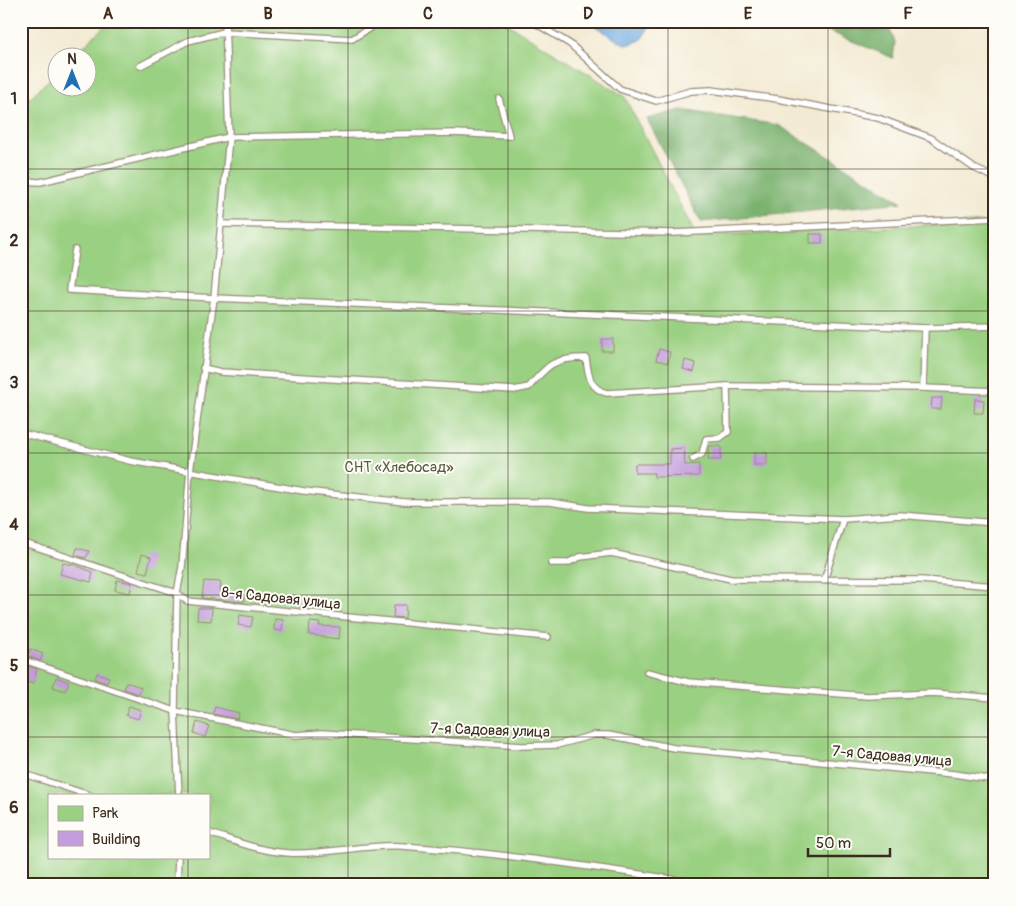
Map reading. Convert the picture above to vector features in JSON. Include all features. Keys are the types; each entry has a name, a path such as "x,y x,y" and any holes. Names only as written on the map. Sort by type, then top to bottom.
{"lane":[{"path":"179,794 175,711 177,593 182,567 190,471 214,298 222,224 229,136 225,21"},
{"path":"140,66 188,41 224,32 352,39 381,21"},
{"path":"532,21 570,44 620,89 656,101 691,91 711,90 778,99 878,118 931,138 974,168 995,178"},
{"path":"21,181 40,182 229,136 455,133 509,136 499,99"},
{"path":"222,224 673,233 995,218"},
{"path":"75,250 69,290 214,298 925,328 995,326"},
{"path":"923,388 925,328"},
{"path":"203,368 221,372 514,390 529,387 546,366 553,362 567,358 586,358 588,377 595,386 604,392 727,386 923,388 995,391"},
{"path":"693,458 702,454 706,439 720,438 728,432 727,386"},
{"path":"21,433 130,461 304,491 404,502 550,502 588,508 843,519 900,515 995,523"},
{"path":"824,581 843,519"},
{"name":"8-я Садовая улица","path":"21,542 177,593 187,601 548,637"},
{"path":"551,562 567,563 580,557 611,553 731,579 824,581 921,580 995,586"},
{"name":"7-я Садовая улица","path":"21,659 175,711 296,734 322,732 522,746 557,745 594,735 608,734 674,748 944,773 995,780"},
{"path":"647,672 688,682 839,694 868,696 933,693 995,698"},
{"path":"21,773 86,794"},
{"path":"210,833 268,851 312,853 369,846 402,846 548,862 713,885"},
{"path":"177,885 178,858"}],"green space":[{"name":"СНТ «Хлебосад»","path":"110,21 503,21 624,96 696,236 995,222 995,885 21,885 21,106 48,80 48,98 98,98 98,48 82,48"},
{"path":"804,21 886,21 895,42 893,58"},
{"path":"681,110 778,125 902,202 701,222 647,119"}],"water":[{"path":"587,21 653,21 641,40 628,45 618,41"}],"building":[{"path":"810,234 822,234 822,243 810,243"},
{"path":"602,339 613,339 613,351 602,351"},
{"path":"659,349 670,352 668,363 656,360"},
{"path":"685,360 696,363 694,372 683,369"},
{"path":"932,398 942,398 941,409 931,409"},
{"path":"975,399 984,400 983,413 974,413"},
{"path":"709,446 721,446 721,460 708,460"},
{"path":"684,448 685,465 699,464 699,476 654,477 654,473 635,473 635,464 670,464 670,449"},
{"path":"754,453 767,453 767,465 754,465"},
{"path":"77,548 89,551 86,558 75,555"},
{"path":"142,554 151,557 147,573 138,571"},
{"path":"63,563 72,564 93,572 91,582 60,574"},
{"path":"117,580 132,583 130,593 115,590"},
{"path":"204,581 221,582 220,592 245,596 244,602 202,598"},
{"path":"300,597 310,599 309,608 299,607"},
{"path":"394,605 406,605 405,618 393,617"},
{"path":"198,608 212,608 211,621 197,620"},
{"path":"240,615 253,617 251,627 238,625"},
{"path":"275,619 283,620 282,631 274,630"},
{"path":"310,622 320,623 319,626 340,627 339,639 309,635"},
{"path":"30,649 43,654 40,661 28,656"},
{"path":"26,666 37,669 33,684 21,680"},
{"path":"97,673 109,677 107,683 95,679"},
{"path":"56,677 69,682 65,691 53,687"},
{"path":"126,682 141,687 139,694 124,689"},
{"path":"129,706 141,710 138,719 126,715"},
{"path":"215,707 239,713 237,719 213,714"},
{"path":"197,722 209,726 205,737 194,733"}]}
